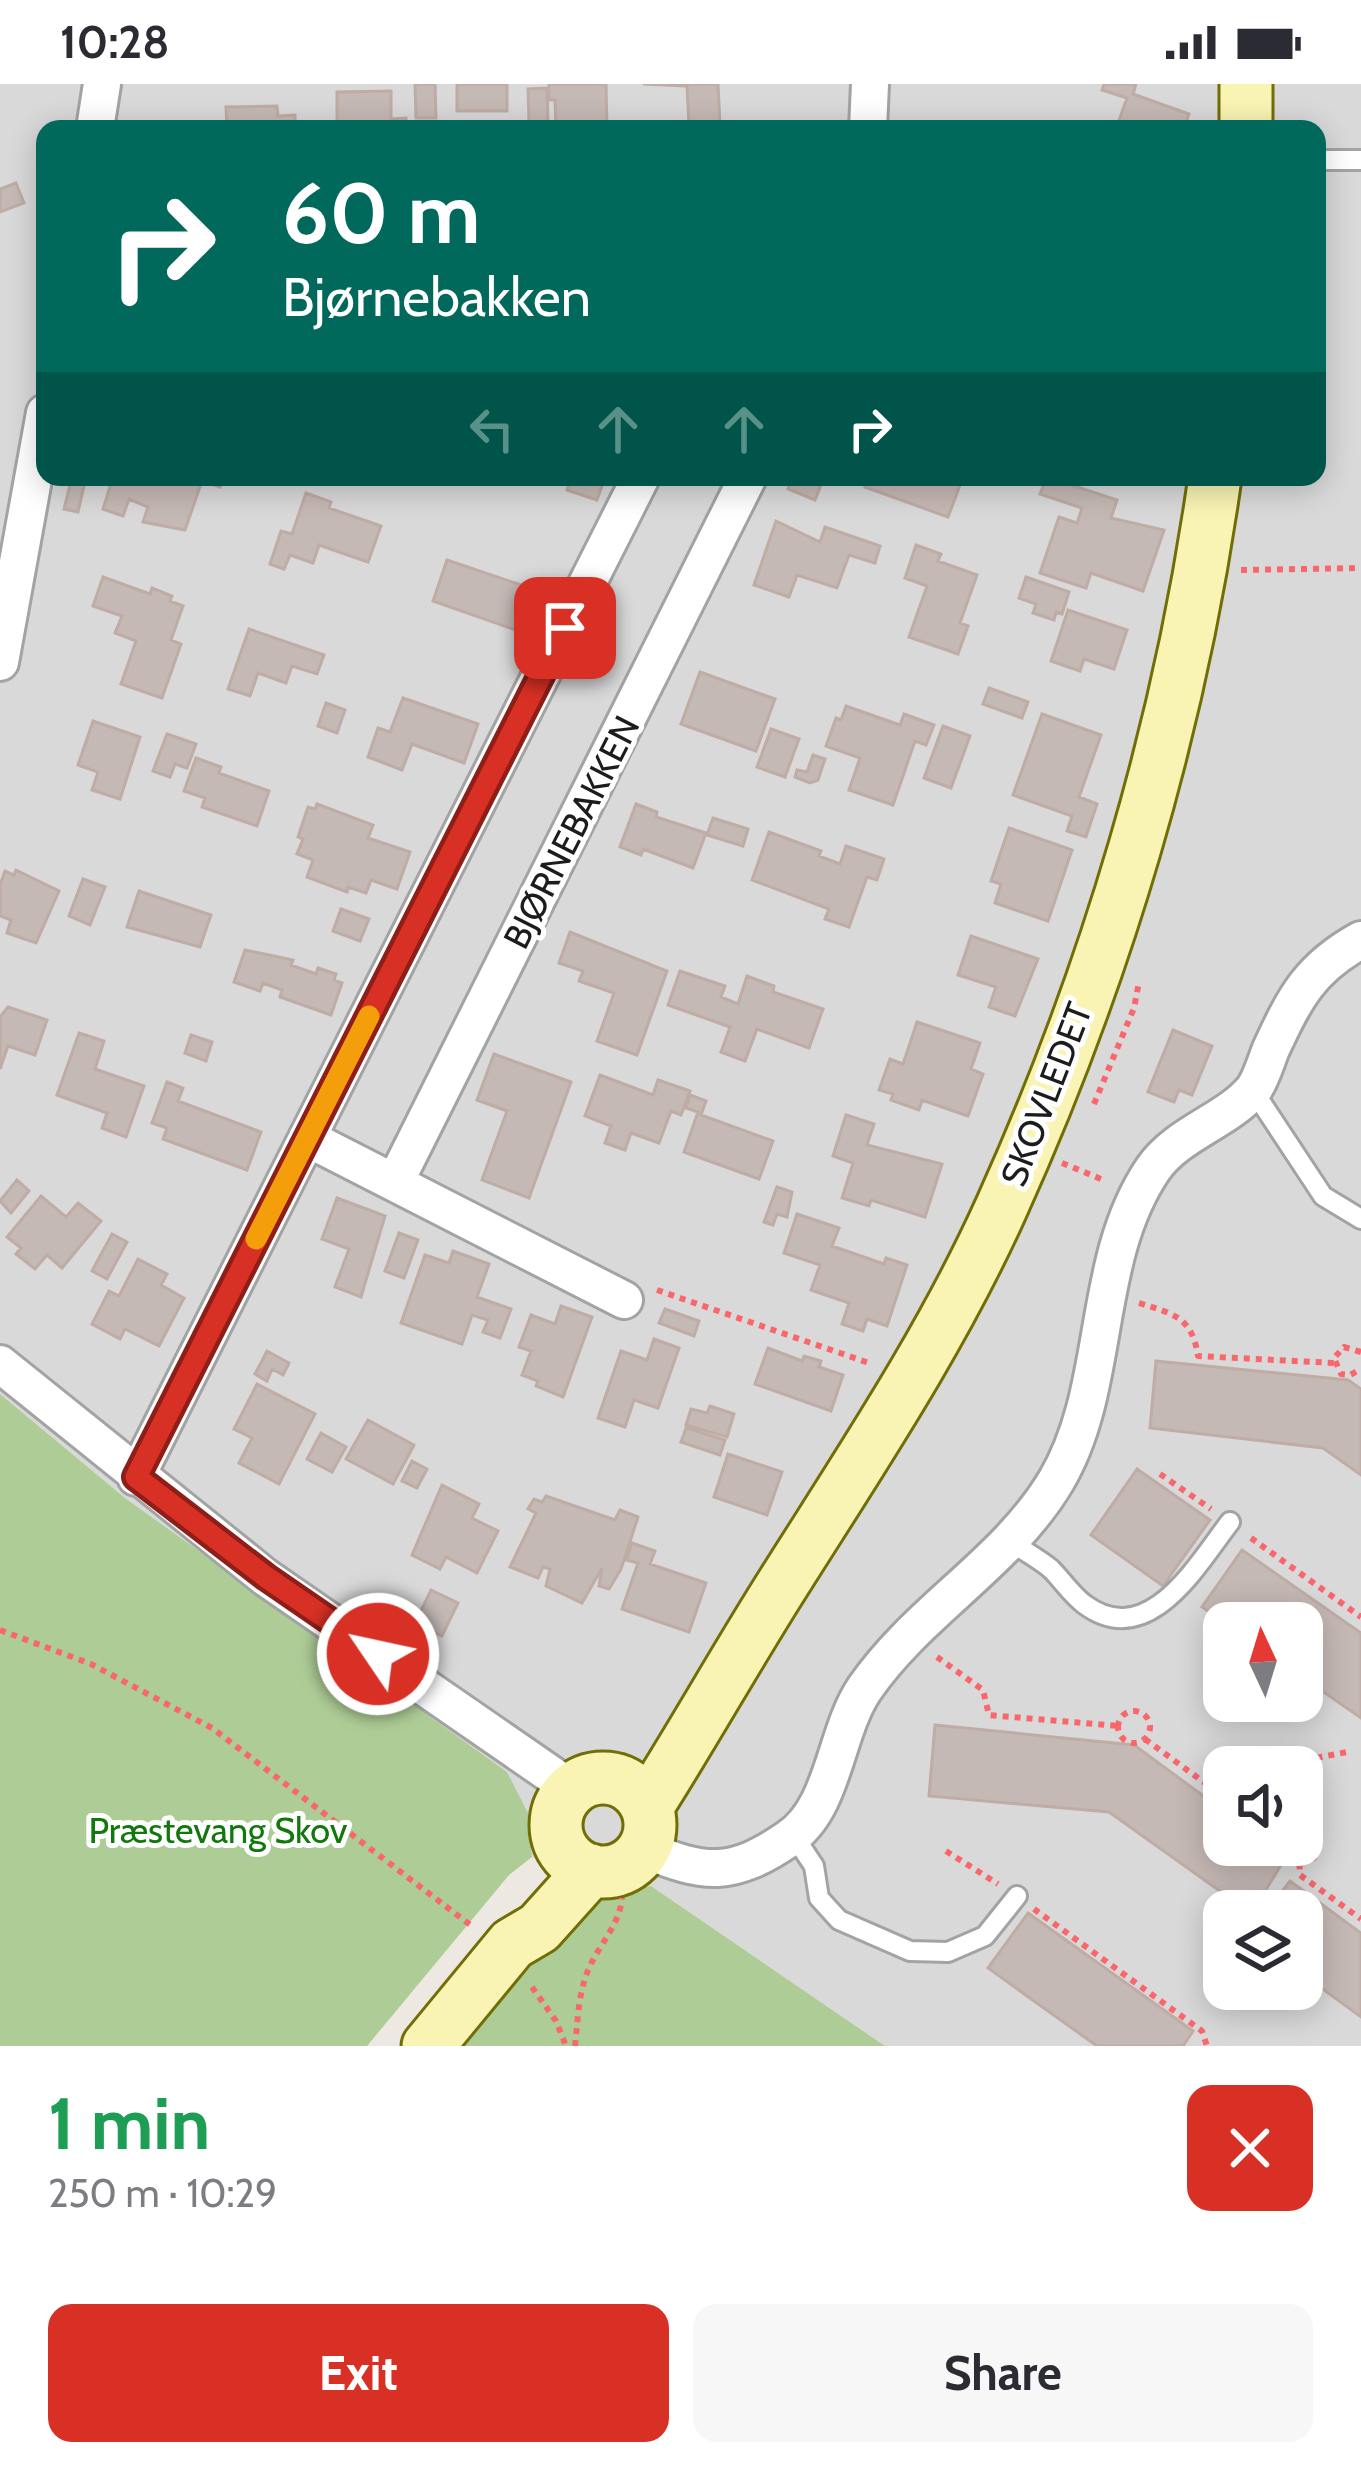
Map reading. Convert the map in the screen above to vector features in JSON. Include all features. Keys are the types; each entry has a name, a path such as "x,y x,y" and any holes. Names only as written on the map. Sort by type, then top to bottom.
{"street":[{"path":"96,120 102,84"},
{"path":"868,120 870,84"},
{"path":"1246,84 1246,120"},
{"path":"0,662 36,463"},
{"path":"136,1477 636,486"},
{"name":"BJØRNEBAKKEN","path":"395,1183 741,486"},
{"name":"SKOVLEDET","path":"428,2046 510,1948 539,1928 739,1656 912,1380 1002,1208 1072,1033 1156,778 1202,571 1213,486"},
{"path":"0,1364 266,1577 609,1831 683,1866 721,1871 751,1862 794,1836 821,1798 843,1726 866,1686 907,1640 1011,1542 1057,1479 1080,1424 1106,1292 1154,1168 1183,1139 1252,1090 1294,1000 1325,960 1361,940"},
{"path":"308,1138 624,1300"}],"lane":[{"path":"1326,160 1361,160"},
{"path":"1252,1090 1323,1196 1361,1220"},
{"path":"1011,1542 1049,1567 1082,1603 1103,1615 1126,1617 1150,1612 1170,1600 1230,1522"},
{"path":"794,1836 814,1866 819,1898 838,1920 910,1951 948,1952 986,1936 1017,1896"}],"path":[{"path":"1202,571 1361,568"},
{"path":"1025,1150 1141,1195"},
{"path":"624,1300 632,1282 912,1380"},
{"path":"1106,1292 1183,1317 1194,1332 1198,1356 1334,1363"},
{"path":"1334,1363 1344,1347 1361,1352"},
{"path":"1334,1363 1341,1374 1359,1373"},
{"path":"1160,1474 1361,1617"},
{"path":"0,1630 91,1664 212,1728 510,1948 556,2021 566,2046"},
{"path":"907,1640 972,1678 983,1690 989,1715 1118,1726"},
{"path":"1118,1726 1124,1714 1139,1711 1150,1725 1145,1739"},
{"path":"1118,1726 1128,1742 1145,1739 1203,1782"},
{"path":"1323,1757 1347,1752"},
{"path":"575,2046 580,1994 589,1967 621,1911 609,1831"},
{"path":"946,1851 1017,1896 1202,2031 1208,2046"},
{"path":"1300,1866 1300,1875 1361,1919"}],"shaded area":[{"path":"0,84 1361,84 1361,2046 885,2046 651,1886 593,1898 532,1857 528,1813 125,1498 0,1394"}],"green space":[{"name":"Præstevang Skov","path":"0,1394 125,1498 507,1772 528,1813 532,1857 509,1875 367,2046 0,2046"},
{"path":"651,1886 885,2046 450,2046 533,1943 593,1898"}],"building":[{"path":"415,84 435,84 436,118 416,118"},
{"path":"457,84 507,84 507,111 457,111"},
{"path":"549,84 606,84 607,120 556,120 555,100 549,100"},
{"path":"643,84 718,84 720,120 689,120 687,86"},
{"path":"1104,84 1136,84 1133,94 1189,114 1187,120 1119,120 1127,98 1102,90"},
{"path":"547,88 548,120 529,120 528,89"},
{"path":"391,91 391,119 406,120 337,120 337,92"},
{"path":"277,106 278,116 295,115 295,120 227,120 226,107"},
{"path":"16,183 24,203 0,212 0,189"},
{"path":"70,486 84,486 78,512 64,509"},
{"path":"110,486 200,486 185,530 143,522 148,507 129,499 123,516 103,509"},
{"path":"568,486 602,486 597,500 567,490"},
{"path":"789,486 820,486 815,500"},
{"path":"865,486 960,486 948,517"},
{"path":"1043,486 1074,486 1117,500 1111,518 1164,530 1143,591 1091,573 1086,588 1040,573 1059,517 1077,523 1082,508 1040,494"},
{"path":"306,493 331,502 329,508 381,526 368,562 319,545 313,563 290,555 284,569 270,564 281,531 292,534"},
{"path":"776,521 820,542 825,527 880,546 875,563 849,555 837,588 797,575 789,597 754,585"},
{"path":"916,545 941,554 938,561 977,575 960,623 968,626 958,654 909,637 927,586 905,578"},
{"path":"447,560 542,592 527,634 433,601"},
{"path":"103,577 150,594 152,588 183,606 171,640 181,644 162,698 121,684 136,641 115,633 122,616 93,606"},
{"path":"1026,577 1069,592 1062,614 1056,612 1054,620 1033,613 1036,604 1019,598"},
{"path":"1068,610 1127,630 1114,669 1084,659 1080,671 1051,661"},
{"path":"249,629 324,655 317,674 292,666 286,683 258,673 250,696 228,689"},
{"path":"700,672 775,699 756,751 681,724"},
{"path":"989,688 1028,702 1022,718 983,704"},
{"path":"403,698 478,724 464,763 412,744 402,770 368,757 378,728 390,732"},
{"path":"326,703 345,710 337,733 318,726"},
{"path":"846,706 900,725 904,714 934,725 926,745 915,741 893,805 849,790 860,758 826,746"},
{"path":"1042,714 1101,735 1079,797 1097,804 1086,837 1067,831 1072,816 1013,795"},
{"path":"93,721 140,737 120,799 92,790 98,772 78,765"},
{"path":"943,726 970,736 951,788 924,778"},
{"path":"771,729 799,739 785,777 757,767"},
{"path":"167,734 196,744 187,768 175,764 170,777 153,771"},
{"path":"813,755 825,759 818,780 810,783 795,777 797,770 807,772"},
{"path":"196,758 221,767 219,773 269,791 257,826 202,807 205,798 184,791"},
{"path":"317,804 373,825 368,838 410,852 397,889 371,880 366,893 348,887 347,892 307,877 313,860 297,854 303,839 298,837 308,807 315,809"},
{"path":"636,804 657,812 656,817 706,833 693,868 643,849 641,855 620,847"},
{"path":"713,818 748,829 743,846 707,835"},
{"path":"1009,828 1072,850 1048,921 995,903 1001,884 991,881"},
{"path":"769,832 821,851 819,856 840,864 846,846 884,859 877,880 867,877 849,927 825,919 829,909 752,880"},
{"path":"16,870 59,891 36,943 7,933 11,920 0,916 0,885 5,871 14,875"},
{"path":"83,879 105,887 90,925 69,916"},
{"path":"139,891 211,915 200,947 127,927"},
{"path":"341,909 369,919 360,941 333,931"},
{"path":"570,932 667,971 637,1055 597,1041 614,993 579,981 583,971 559,963"},
{"path":"971,936 1038,959 1015,1016 989,1007 996,987 958,975"},
{"path":"245,950 293,960 291,965 316,974 318,968 336,974 334,980 342,983 331,1015 280,997 282,990 263,983 260,991 234,982"},
{"path":"680,971 725,986 721,997 738,1004 747,976 774,986 773,992 823,1009 809,1048 757,1029 745,1061 721,1052 730,1027 668,1005"},
{"path":"8,1007 47,1020 35,1055 8,1046 0,1069 0,1017"},
{"path":"917,1022 980,1043 971,1069 983,1074 968,1116 922,1100 919,1110 879,1090 890,1059 903,1064"},
{"path":"1173,1030 1212,1046 1192,1095 1179,1090 1174,1102 1148,1092"},
{"path":"79,1033 104,1041 95,1069 144,1086 126,1137 102,1128 107,1113 57,1095"},
{"path":"191,1035 212,1042 206,1061 185,1053"},
{"path":"494,1054 571,1082 529,1198 482,1180 507,1111 477,1100"},
{"path":"600,1075 653,1095 658,1080 690,1091 681,1115 671,1111 659,1143 631,1133 625,1150 605,1143 611,1126 585,1116"},
{"path":"167,1082 183,1088 178,1101 261,1132 247,1170 163,1139 167,1128 152,1123"},
{"path":"690,1095 706,1101 701,1115 773,1141 759,1179 684,1152 698,1112 686,1108"},
{"path":"846,1115 874,1124 867,1145 942,1164 925,1217 871,1200 869,1206 842,1198 853,1163 833,1156"},
{"path":"17,1180 29,1191 11,1213 0,1201"},
{"path":"777,1187 792,1192 787,1217 777,1214 773,1225 764,1222"},
{"path":"41,1196 66,1217 78,1203 101,1221 62,1268 47,1255 35,1269 16,1254 21,1248 7,1237"},
{"path":"337,1198 385,1216 361,1297 335,1287 349,1249 322,1239"},
{"path":"797,1214 839,1228 832,1246 884,1264 886,1258 907,1265 887,1326 867,1319 863,1331 842,1324 849,1303 811,1290 820,1265 784,1253"},
{"path":"399,1233 418,1240 404,1278 385,1271"},
{"path":"112,1234 127,1242 107,1279 92,1271"},
{"path":"453,1251 489,1264 477,1297 511,1309 500,1338 483,1332 488,1320 472,1315 462,1344 401,1323 425,1255 449,1263"},
{"path":"138,1259 167,1274 161,1285 184,1298 159,1346 125,1329 120,1339 92,1324 109,1291 119,1296"},
{"path":"561,1306 592,1317 563,1397 522,1375 531,1351 519,1347 531,1315 555,1324"},
{"path":"665,1309 699,1321 694,1336 659,1323"},
{"path":"654,1339 679,1348 658,1408 634,1400 625,1427 598,1418 621,1351 647,1360"},
{"path":"768,1348 802,1361 804,1356 821,1361 819,1367 843,1375 831,1411 755,1384"},
{"path":"267,1351 289,1363 283,1375 272,1369 267,1381 255,1374"},
{"path":"1156,1361 1348,1380 1361,1389 1361,1475 1323,1448 1150,1428"},
{"path":"257,1384 315,1414 279,1484 239,1463 252,1438 234,1429"},
{"path":"710,1406 734,1414 727,1437 686,1425 691,1409 707,1413"},
{"path":"368,1420 414,1445 393,1484 346,1459"},
{"path":"686,1428 725,1440 720,1455 681,1442"},
{"path":"321,1433 346,1447 332,1472 307,1459"},
{"path":"728,1454 782,1472 767,1515 714,1497"},
{"path":"412,1461 427,1469 417,1488 402,1481"},
{"path":"1137,1469 1210,1520 1163,1586 1091,1535"},
{"path":"442,1485 479,1504 472,1518 498,1531 477,1573 446,1557 440,1569 412,1555"},
{"path":"546,1496 615,1520 620,1510 638,1517 621,1569 609,1589 599,1586 602,1568 582,1603 546,1586 550,1569 543,1567 538,1578 510,1567 536,1513 528,1509 534,1499 542,1502"},
{"path":"632,1543 655,1551 650,1564 706,1583 689,1632 622,1609 638,1563 626,1560"},
{"path":"1242,1550 1317,1602 1206,1602"},
{"path":"431,1590 458,1603 442,1636 415,1623"},
{"path":"1323,1606 1361,1633 1361,1718 1323,1692"},
{"path":"935,1725 1134,1745 1203,1796 1203,1866 1280,1866 1266,1890 1219,1890 1109,1812 929,1796"},
{"path":"1323,1905 1361,1933 1361,2017 1323,1989"},
{"path":"1028,1913 1193,2031 1183,2046 1097,2046 988,1968"}],"slow traffic":[{"path":"256,1239 369,1016"}],"route":[{"path":"378,1654 266,1577 136,1477 565,628"}]}
